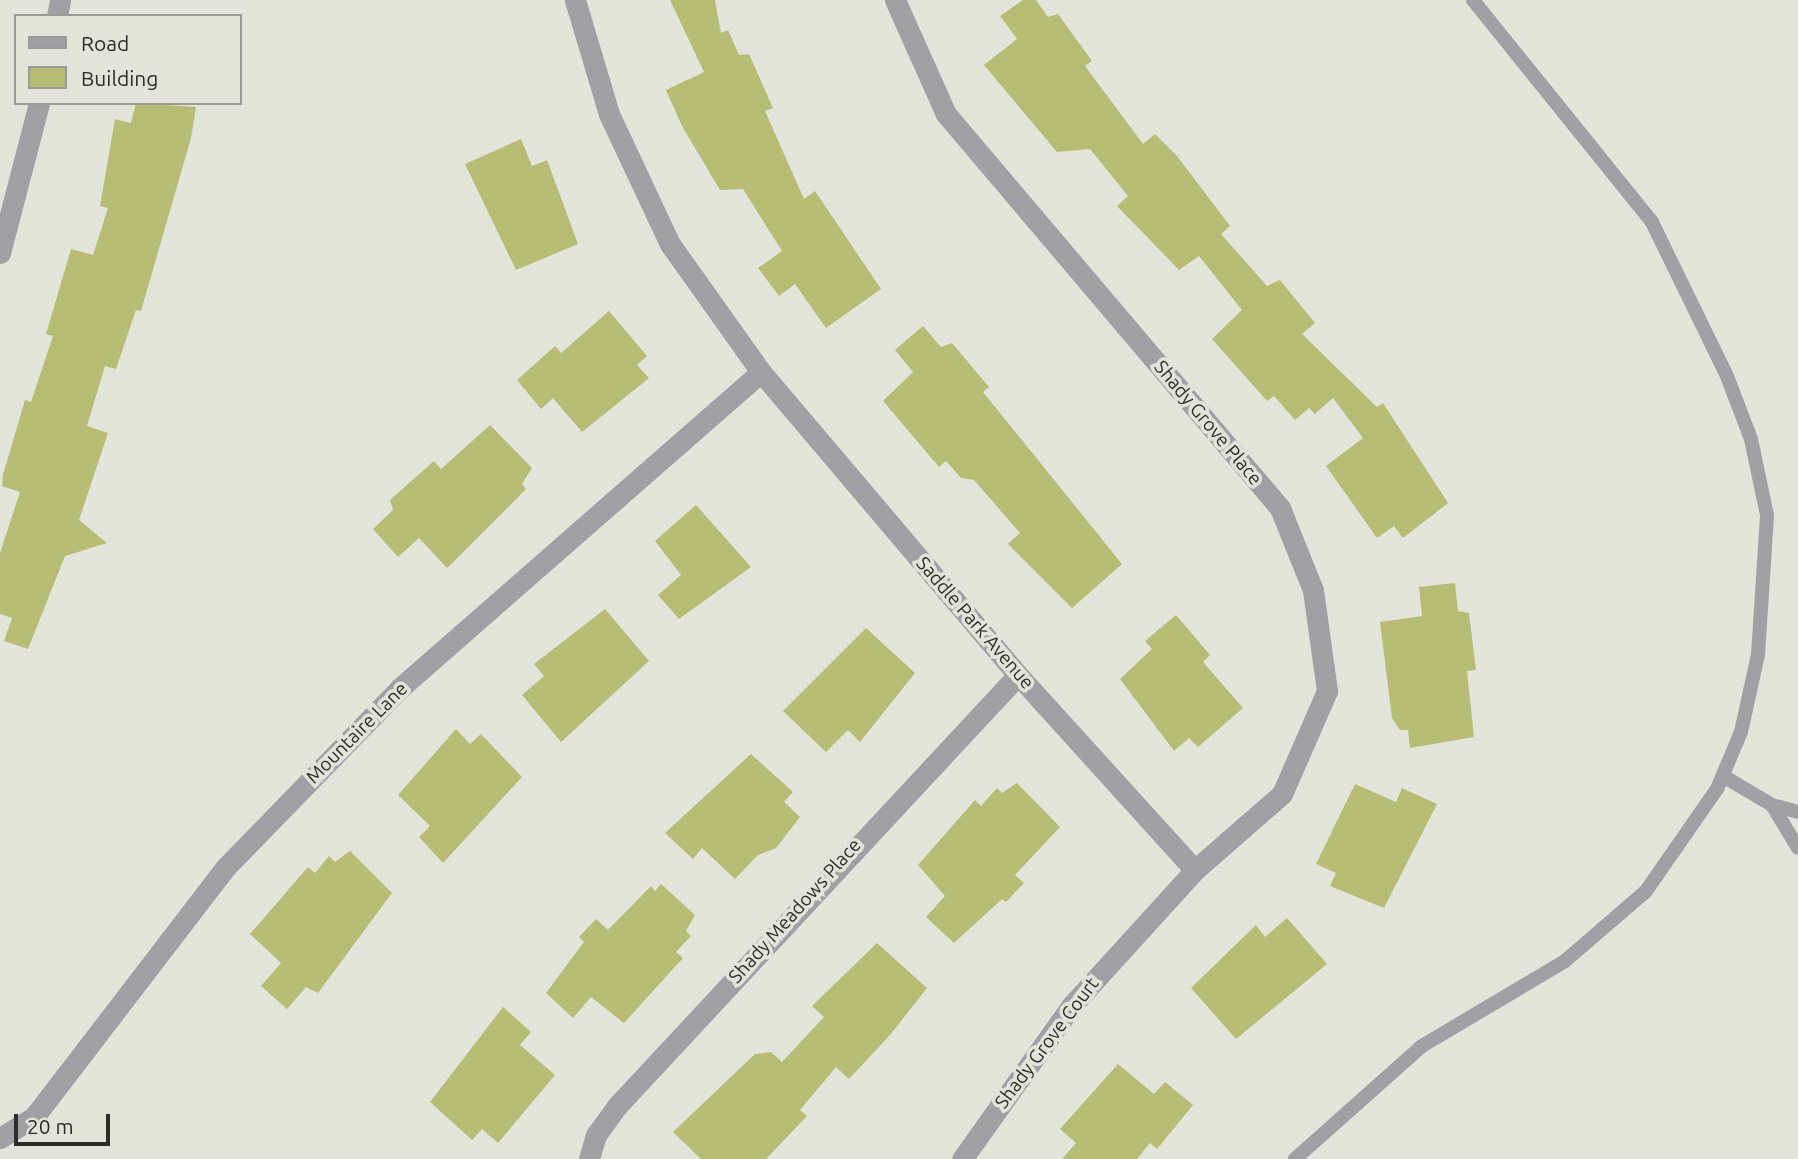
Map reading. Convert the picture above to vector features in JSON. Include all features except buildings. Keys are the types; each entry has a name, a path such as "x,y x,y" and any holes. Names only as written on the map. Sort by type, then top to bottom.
{"street":[{"name":"Saddle Park Avenue","path":"575,0 609,114 670,244 761,372 1018,675 1195,870"},
{"name":"Shady Grove Place","path":"895,0 946,114 1280,508 1314,590 1327,691 1282,794 1195,870"},
{"path":"0,253 38,105"},
{"name":"Mountaire Lane","path":"0,1138 34,1117 226,867 400,688 761,372"},
{"name":"Shady Meadows Place","path":"589,1159 596,1135 618,1105 1018,675"},
{"name":"Shady Grove Court","path":"961,1159 1072,1005 1195,870"}],"lane":[{"path":"1295,1159 1422,1046 1612,926 1692,831 1723,776 1744,719 1765,590 1767,516 1751,439 1689,290 1652,222 1473,0"},
{"path":"1723,776 1772,805 1798,812"},
{"path":"1772,805 1798,848"}]}
